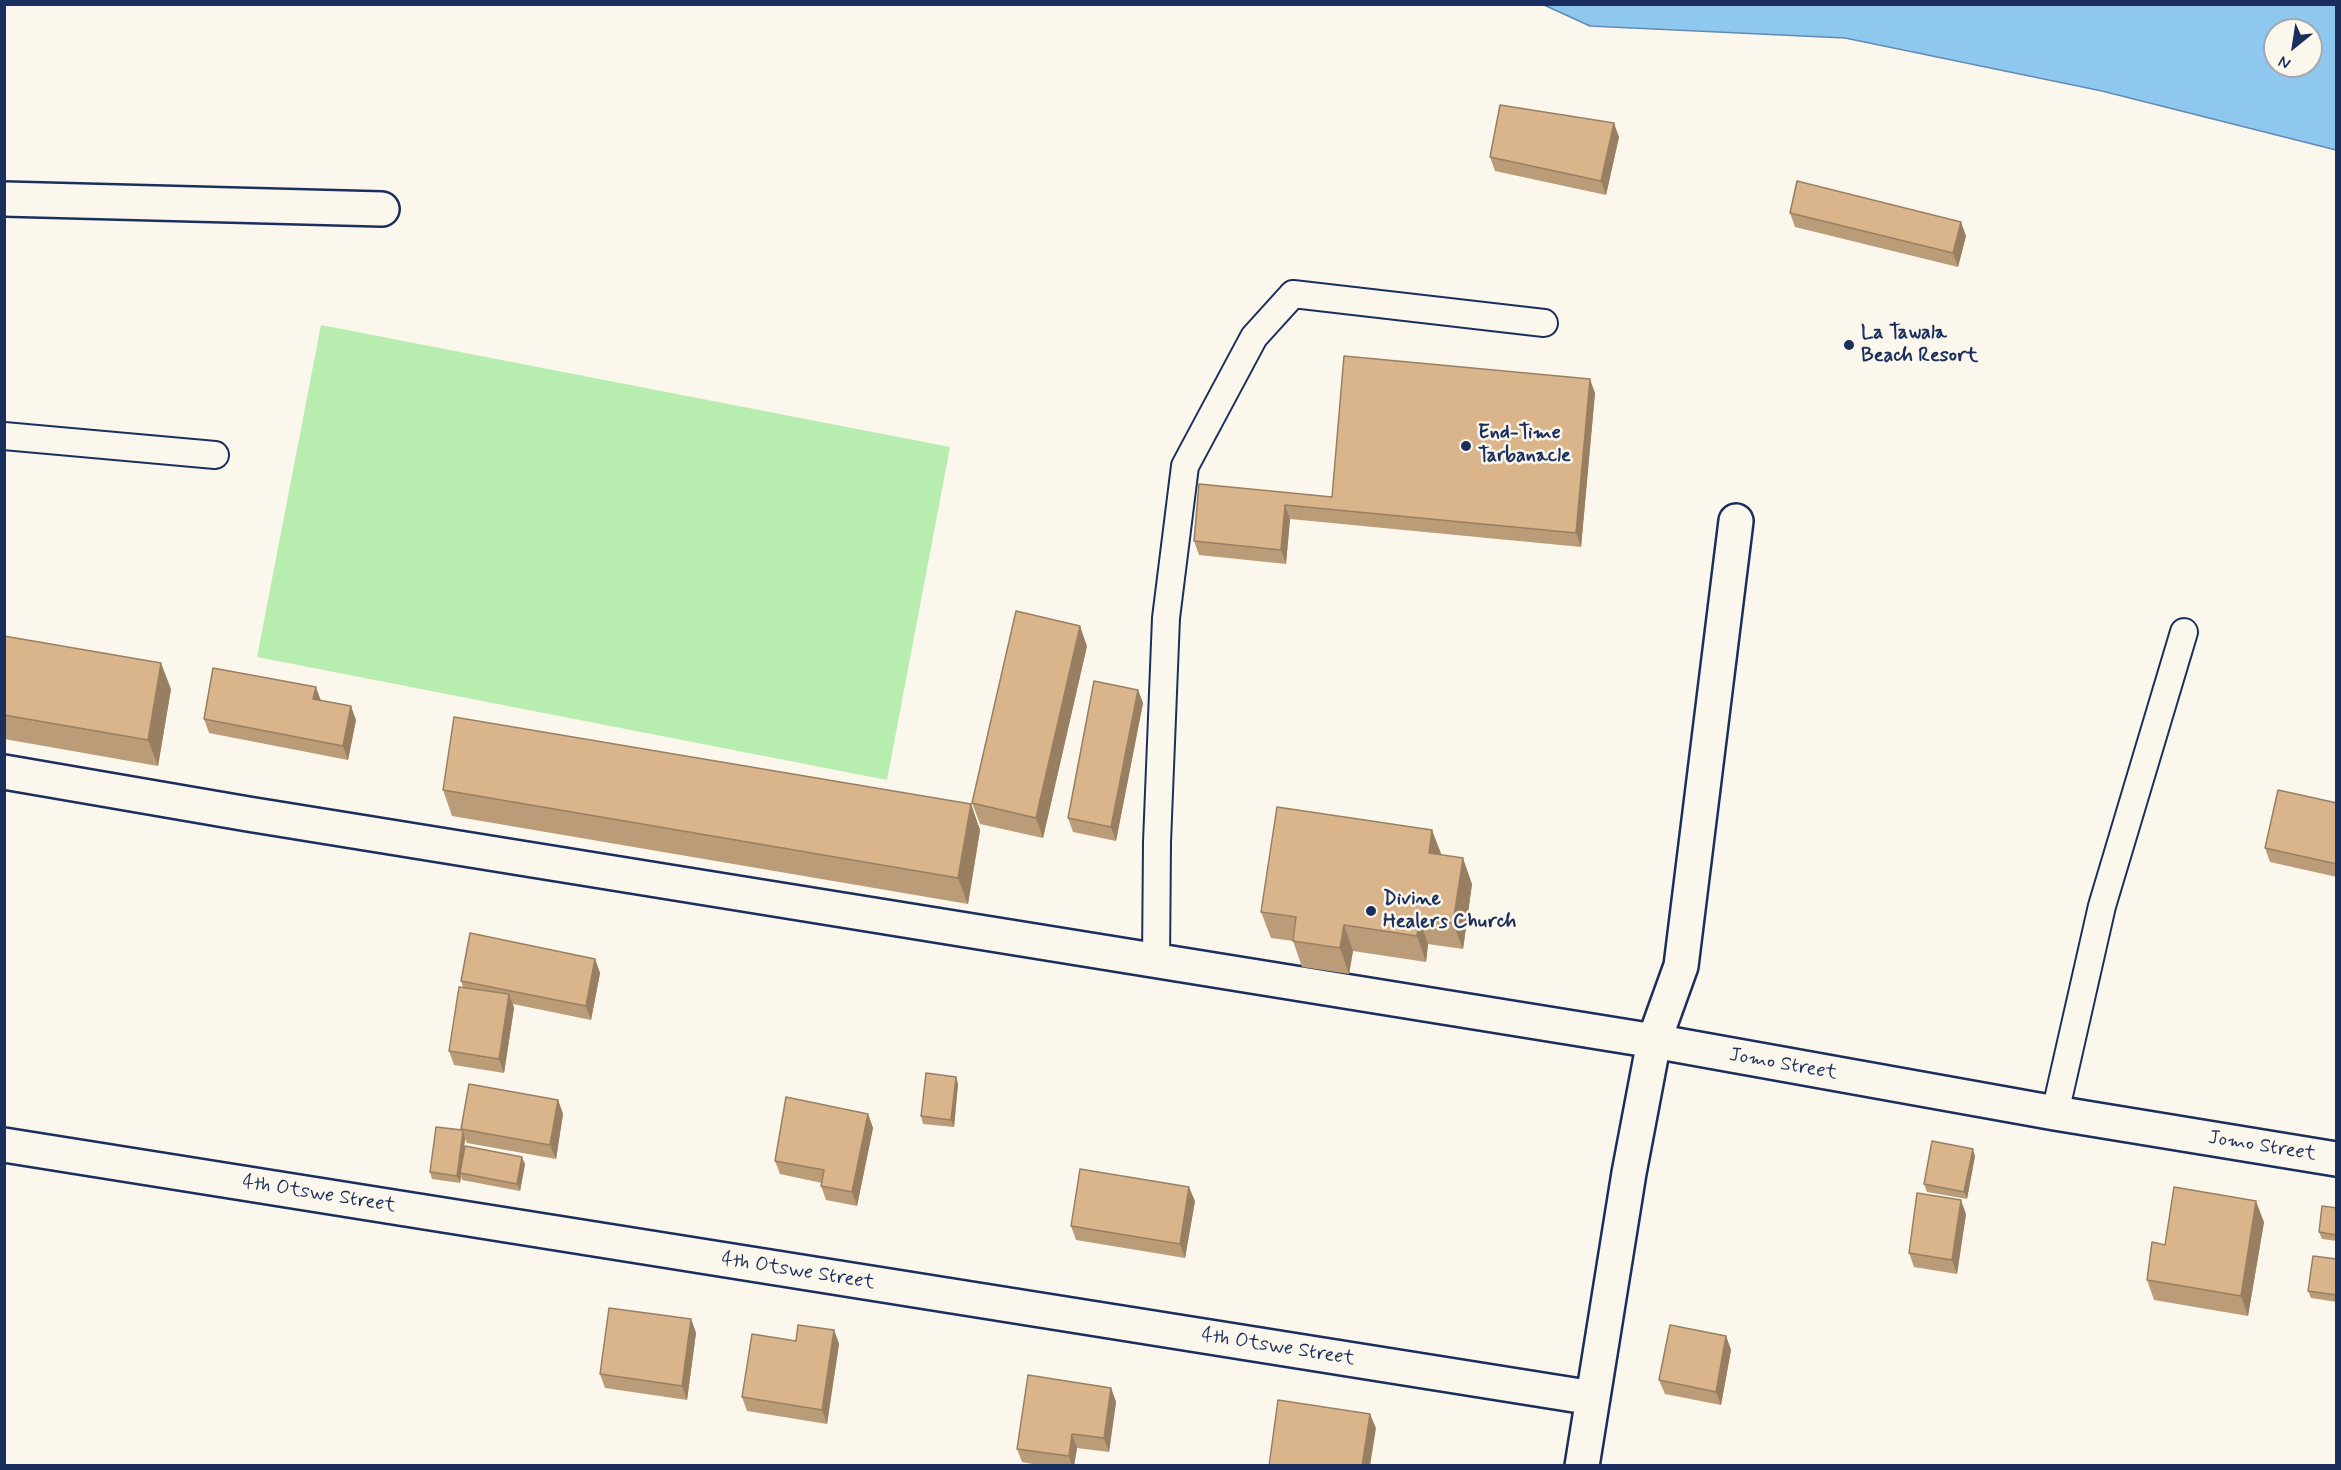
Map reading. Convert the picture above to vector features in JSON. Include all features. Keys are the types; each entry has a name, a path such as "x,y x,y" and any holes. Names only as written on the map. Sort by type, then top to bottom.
{"street":[{"path":"4,199 382,209"},
{"path":"1582,1466 1627,1184 1654,1041 1681,966 1736,521"},
{"name":"Jomo Street","path":"4,772 284,820 1654,1041 2055,1113 2337,1159"},
{"name":"4th Otswe Street","path":"4,1145 1593,1398"}],"lane":[{"path":"1156,961 1157,842 1166,618 1185,466 1254,337 1293,294 1544,323"},
{"path":"4,436 215,455"},
{"path":"2055,1113 2102,906 2184,632"}],"green space":[{"path":"321,325 950,447 887,780 257,657"}],"water":[{"path":"1544,5 2336,5 2336,150 2102,91 1845,38 1590,26"}],"building":[{"path":"1500,105 1614,123 1601,181 1490,157"},
{"path":"1797,181 1961,222 1953,253 1790,213"},
{"name":"End-Time Tarbanacle","path":"1344,356 1590,379 1576,533 1285,505 1281,550 1194,541 1199,484 1332,497"},
{"path":"1016,611 1080,626 1036,818 972,803"},
{"path":"4,636 161,663 148,740 4,715"},
{"path":"213,668 316,687 313,699 351,706 343,746 204,719"},
{"path":"1094,681 1138,690 1111,827 1068,818"},
{"path":"454,717 971,804 958,878 443,790"},
{"path":"2278,790 2337,803 2337,864 2265,848"},
{"name":"Divine Healers Church","path":"1277,807 1432,830 1429,853 1463,858 1453,923 1419,918 1417,936 1344,925 1340,948 1293,941 1296,917 1261,912"},
{"path":"470,933 595,959 586,1006 461,981"},
{"path":"459,987 509,994 499,1059 449,1051"},
{"path":"926,1073 956,1077 951,1120 921,1116"},
{"path":"469,1084 558,1100 550,1145 461,1129"},
{"path":"786,1097 868,1114 852,1192 821,1186 824,1170 775,1161"},
{"path":"436,1127 463,1132 457,1176 430,1172"},
{"path":"1932,1141 1973,1149 1964,1192 1924,1184"},
{"path":"465,1146 522,1157 517,1184 460,1173"},
{"path":"1080,1169 1189,1187 1180,1244 1071,1226"},
{"path":"2174,1187 2256,1201 2241,1296 2147,1280 2152,1242 2165,1245"},
{"path":"1917,1193 1961,1200 1952,1260 1909,1253"},
{"path":"2322,1206 2337,1208 2337,1235 2319,1232"},
{"path":"2313,1256 2337,1259 2337,1295 2308,1291"},
{"path":"609,1308 691,1319 682,1386 600,1374"},
{"path":"798,1325 834,1330 822,1410 742,1397 752,1334 796,1341"},
{"path":"1670,1325 1726,1336 1716,1392 1659,1380"},
{"path":"1028,1375 1111,1388 1104,1438 1072,1434 1069,1456 1017,1449"},
{"path":"1278,1400 1370,1414 1362,1466 1269,1466"}],"place":[{"name":"La Tawala Beach Resort","path":"1849,345"},
{"name":"End-Time Tarbanacle","path":"1466,446"},
{"name":"Divine Healers Church","path":"1371,911"}]}
